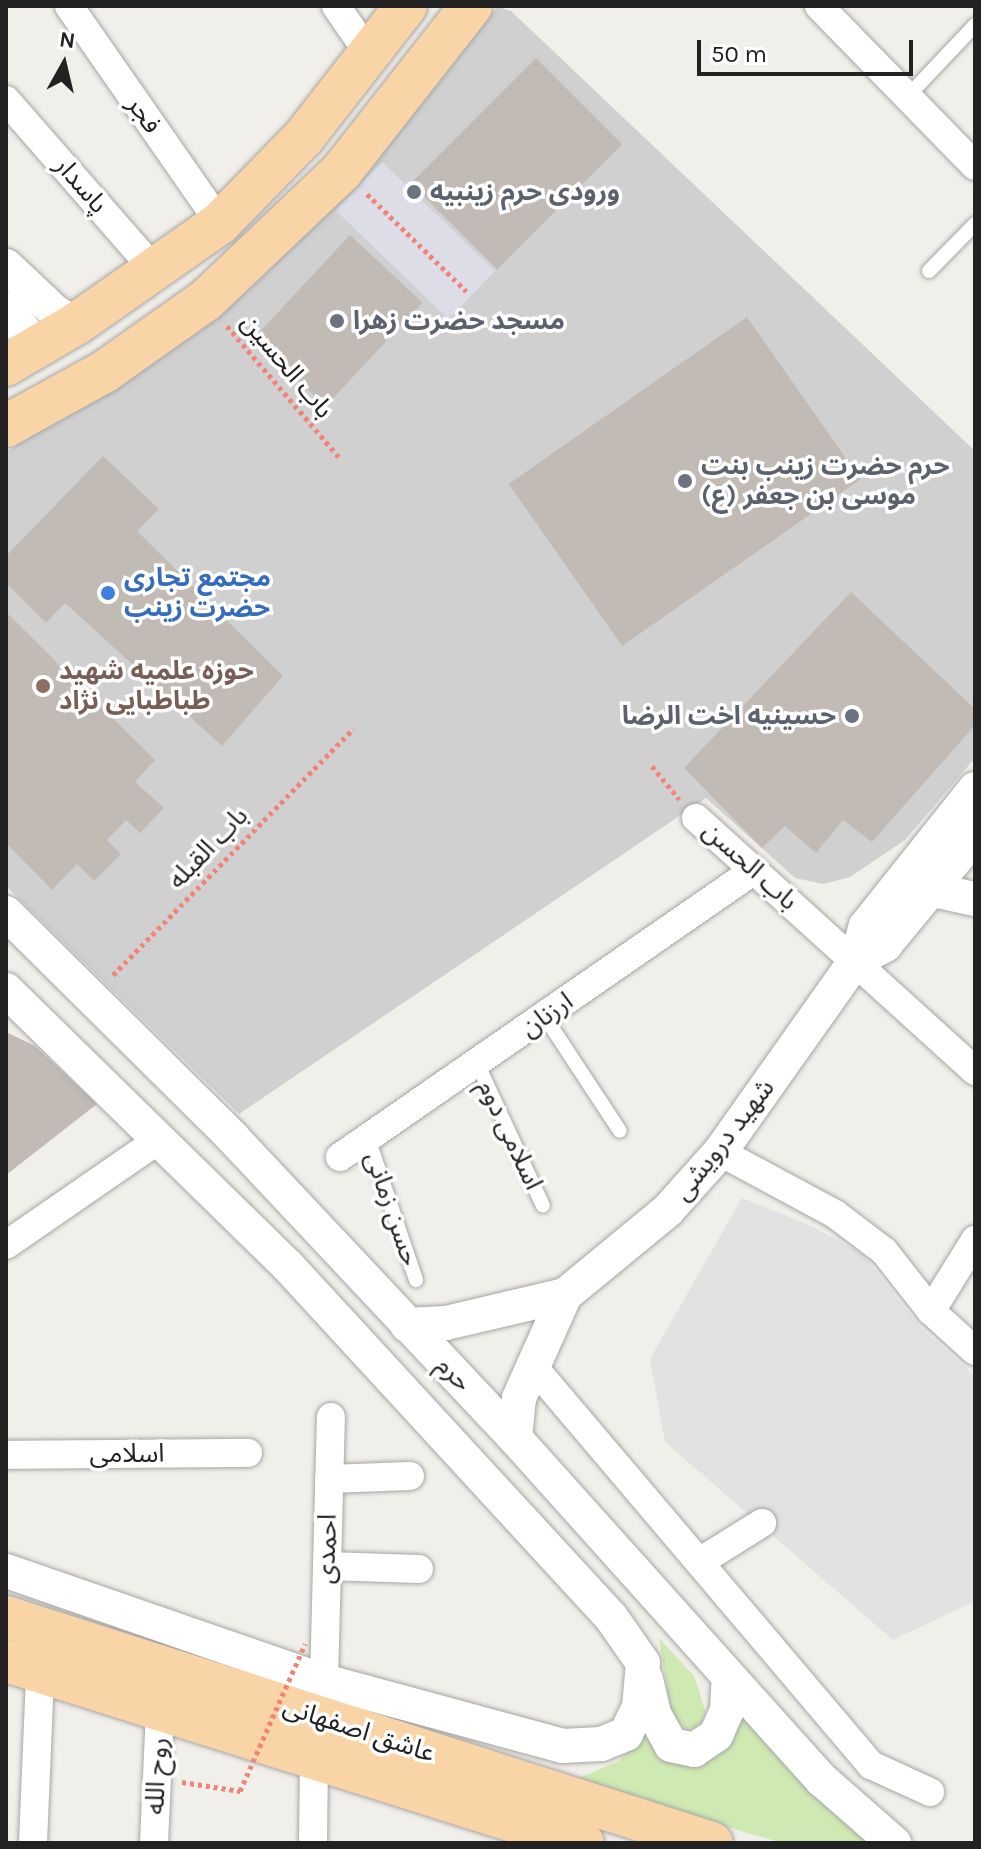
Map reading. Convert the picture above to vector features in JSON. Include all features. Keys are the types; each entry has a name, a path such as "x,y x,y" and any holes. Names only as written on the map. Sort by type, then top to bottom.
{"main road":[{"path":"18,358 76,324 220,223 304,137 406,6"},
{"path":"6,426 104,372 206,300 341,172 471,6"},
{"path":"6,1606 96,1645"},
{"name":"عاشق اصفهانی","path":"6,1617 712,1843"},
{"name":"عاشق اصفهانی","path":"17,1668 86,1686 314,1758 500,1830 583,1843"}],"street":[{"name":"فجر","path":"69,6 220,223"},
{"path":"336,6 369,54"},
{"path":"819,6 975,166"},
{"name":"پاسدار","path":"6,100 155,271"},
{"path":"12,294 76,324"},
{"path":"12,294 25,332 18,358"},
{"name":"شهید درویشی","path":"515,1438 519,1398 531,1364 565,1295 668,1210 720,1152 856,960 866,926 975,789"},
{"name":"باب الحسن","path":"696,818 975,1071"},
{"name":"شهید درویشی","path":"856,960 885,945 973,843"},
{"name":"ارزنان","path":"340,1157 753,871"},
{"path":"933,890 975,899"},
{"name":"حرم","path":"6,913 93,996 515,1438 822,1780 894,1843"},
{"name":"حرم","path":"6,990 161,1138 287,1265 611,1617 643,1663"},
{"path":"6,1245 161,1138"},
{"path":"720,1152 824,1207 884,1251 931,1311 975,1351"},
{"path":"931,1311 975,1240"},
{"name":"شهید درویشی","path":"407,1325 446,1323 565,1295"},
{"path":"531,1364 871,1765 930,1792"},
{"name":"احمدی","path":"324,1681 331,1417"},
{"name":"اسلامی","path":"6,1455 248,1453"},
{"path":"329,1479 410,1476"},
{"path":"701,1561 762,1523"},
{"path":"327,1566 419,1569"},
{"path":"6,1571 324,1681 563,1746 601,1744 626,1734 639,1707 643,1663"},
{"path":"643,1663 654,1714 671,1745 694,1750 716,1735 727,1710 729,1677"},
{"path":"17,1668 33,1843"},
{"name":"روح الله","path":"154,1843 160,1710"},
{"path":"313,1843 314,1758"}],"lane":[{"path":"907,97 975,25"},
{"path":"929,271 975,224"},
{"path":"545,1017 620,1131"},
{"name":"اسلامی دوم","path":"477,1063 543,1206"},
{"name":"حسن زمانی","path":"368,1138 416,1280"}],"path":[{"path":"341,172 466,291"},
{"name":"باب الحسین","path":"206,300 339,457"},
{"name":"باب القبله","path":"93,996 353,729"},
{"name":"باب الحسن","path":"652,766 696,818"},
{"path":"203,1787 240,1791 305,1644"}],"shaded area":[{"path":"498,7 511,11 975,451 975,758 905,840 850,877 823,884 795,878 706,798 239,1114 6,886 6,452 101,394"},
{"path":"382,162 495,271 448,319 335,210"},
{"path":"742,1198 814,1227 863,1255 921,1328 975,1376 975,1601 893,1640 665,1442 650,1359"}],"green space":[{"path":"659,1638 694,1676 705,1710 701,1725 688,1730 672,1719"},
{"path":"740,1714 807,1788 867,1843 782,1843 572,1781 619,1761 642,1735 665,1756 690,1765 714,1757 734,1739"}],"building":[{"path":"536,58 622,144 497,269 411,183"},
{"name":"مسجد حضرت زهرا","path":"350,235 422,303 326,406 253,339"},
{"name":"حرم حضرت زینب بنت موسی بن جعفر (ع)","path":"747,317 861,479 622,646 509,484"},
{"name":"مجتمع تجاری حضرت زینب","path":"103,456 159,509 137,531 283,676 222,746 65,603 46,623 6,583 6,556"},
{"name":"حسینیه اخت الرضا","path":"851,592 975,709 975,725 872,842 843,820 816,853 785,826 762,848 684,768"},
{"name":"حوزه علمیه شهید طباطبایی نژاد","path":"6,612 155,760 135,782 164,808 140,833 126,820 107,840 121,854 94,881 77,864 52,890 6,843"},
{"path":"6,1032 35,1046 97,1104 6,1175"}],"place":[{"name":"ورودی حرم زینبیه","path":"414,192"},
{"name":"مسجد حضرت زهرا","path":"337,321"},
{"name":"حرم حضرت زینب بنت موسی بن جعفر (ع)","path":"685,481"},
{"name":"مجتمع تجاری حضرت زینب","path":"108,593"},
{"name":"حوزه علمیه شهید طباطبایی نژاد","path":"43,686"},
{"name":"حسینیه اخت الرضا","path":"852,716"}]}
